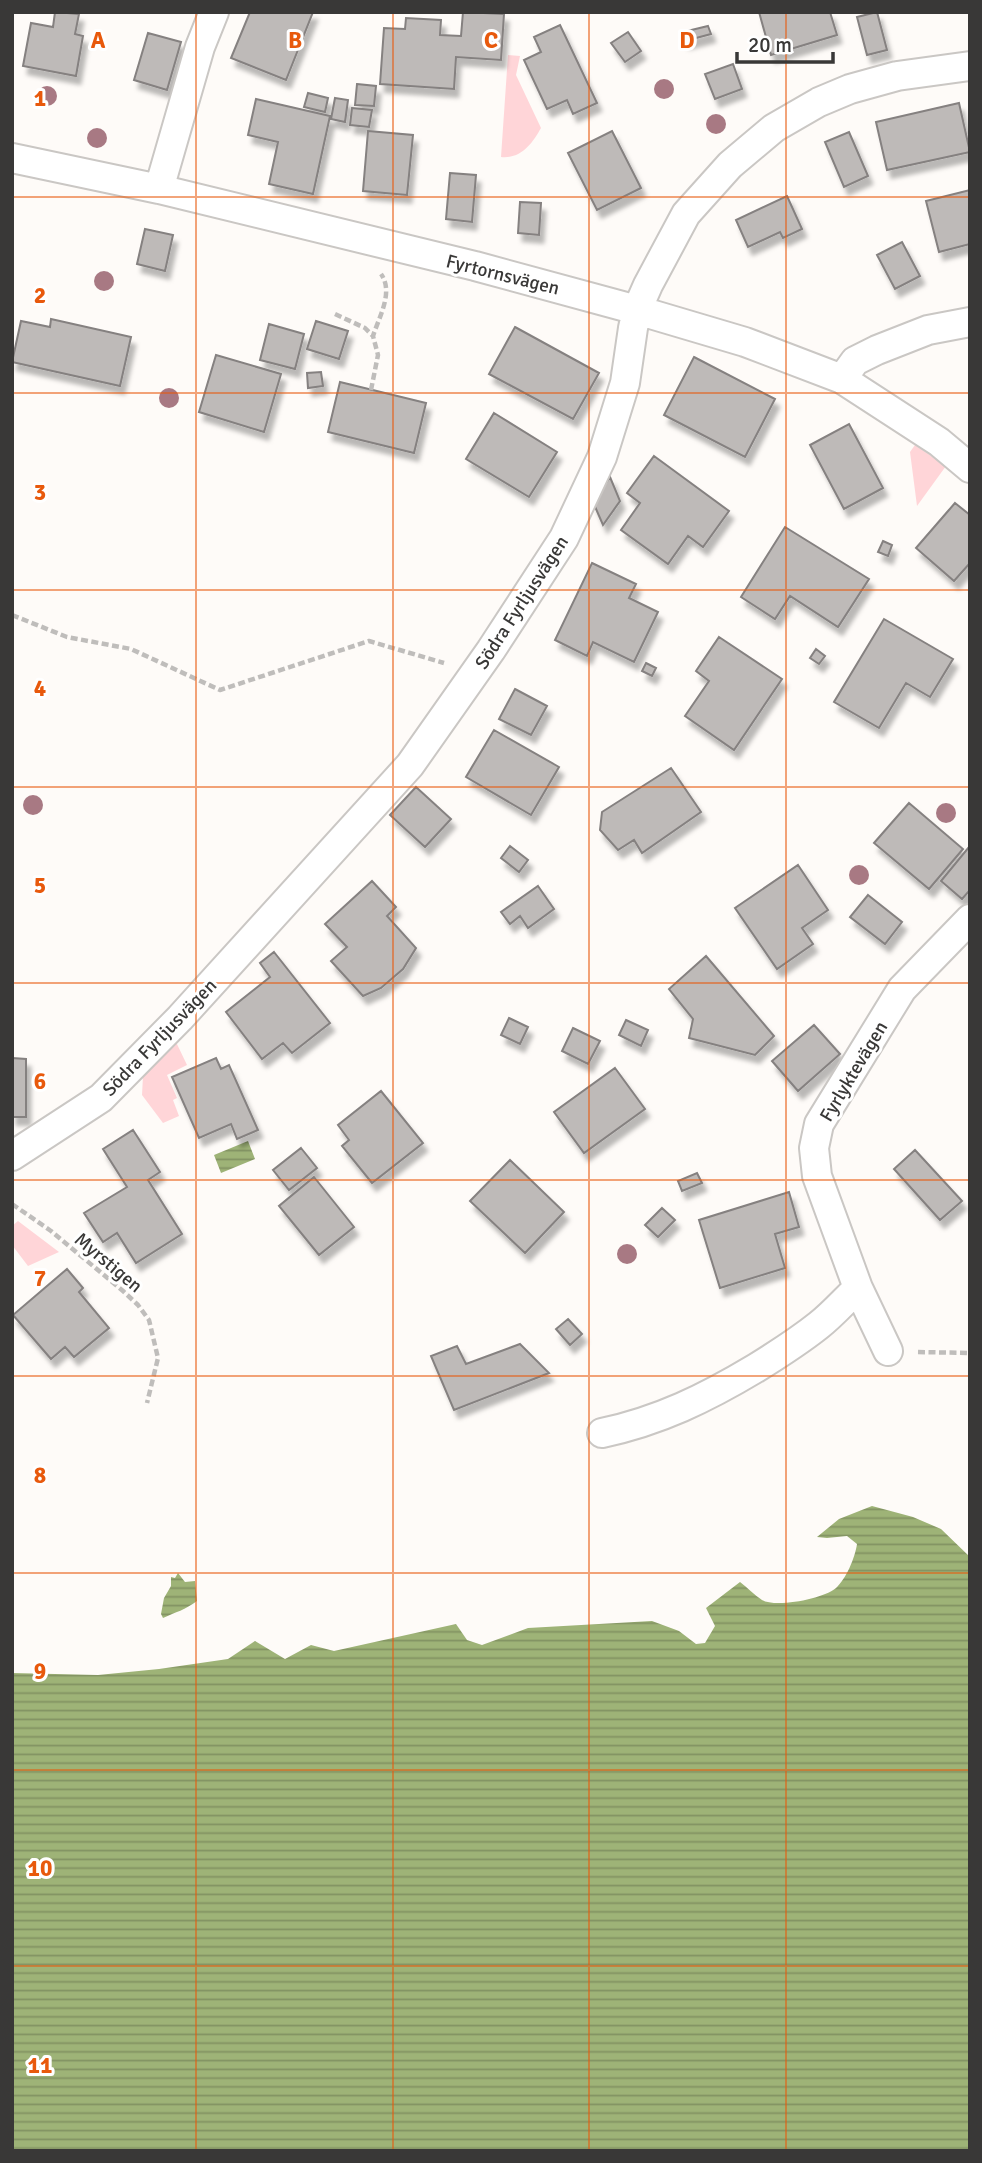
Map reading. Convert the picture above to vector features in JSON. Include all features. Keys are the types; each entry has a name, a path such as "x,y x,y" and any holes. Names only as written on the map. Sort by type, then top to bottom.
{"street":[{"path":"159,189 200,47 214,12"},
{"name":"Södra Fyrljusvägen","path":"12,1156 102,1098 180,1018 410,765 564,538 602,457 625,383 638,310 648,285 686,214 730,165 774,128 819,102 850,89 897,76 970,66"},
{"name":"Fyrtornsvägen","path":"12,158 159,189 475,266 745,342 842,379 939,442 970,468"},
{"path":"842,379 855,361 877,350 928,330 970,322"},
{"name":"Fyrlyktevägen","path":"888,1351 858,1288 817,1176 814,1148 819,1124 902,989 970,919"},
{"path":"602,1433 634,1426 675,1412 732,1382 819,1325 858,1288"}],"path":[{"path":"373,336 385,300 384,278 379,272"},
{"path":"335,314 346,317 373,336 378,355 370,390"},
{"path":"12,615 67,637 131,649 220,690 369,641 475,672"},
{"name":"Myrstigen","path":"12,1204 51,1231 123,1291 149,1320 158,1358 147,1403"},
{"path":"888,1351 970,1353"}],"shaded area":[{"path":"508,55 520,56 516,75 541,128 530,145 520,153 501,157"},
{"path":"915,445 946,466 917,506 910,452"},
{"path":"176,1042 187,1065 167,1075 177,1098 173,1100 179,1116 163,1123 142,1095 143,1076"},
{"path":"248,1141 255,1159 221,1173 214,1155"},
{"path":"18,1221 59,1252 28,1266 12,1245 12,1226"},
{"path":"872,1506 913,1517 941,1529 970,1557 970,2151 12,2151 12,1673 98,1675 159,1669 228,1659 255,1641 285,1659 311,1645 334,1651 456,1624 467,1640 482,1645 528,1628 652,1621 679,1631 696,1644 705,1643 715,1626 706,1608 740,1582 762,1600 778,1603 811,1599 836,1588 850,1568 857,1544 847,1536 817,1537 839,1519"},
{"path":"178,1573 185,1582 195,1581 197,1601 163,1618 161,1614 164,1598 171,1586 171,1577 175,1578"}],"building":[{"path":"55,12 79,14 75,34 83,36 76,76 23,66 31,23 53,27"},
{"path":"250,12 313,12 286,80 231,58"},
{"path":"463,12 504,14 501,60 456,57 454,89 380,84 384,28 405,29 406,18 441,20 440,35 461,36"},
{"path":"759,12 830,12 837,35 771,55"},
{"path":"877,12 887,50 867,55 857,17"},
{"path":"560,25 597,103 573,114 567,100 547,109 524,60 541,52 534,37"},
{"path":"708,26 711,34 685,41 683,32"},
{"path":"628,32 641,51 625,62 611,43"},
{"path":"148,33 181,42 167,90 134,80"},
{"path":"733,64 742,89 715,99 705,74"},
{"path":"357,84 376,86 374,106 355,105"},
{"path":"308,93 328,98 325,112 304,107"},
{"path":"335,98 348,100 345,122 331,119"},
{"path":"256,99 330,116 313,194 269,184 278,142 248,135"},
{"path":"959,103 970,152 887,170 876,122"},
{"path":"352,108 372,110 369,127 350,125"},
{"path":"368,131 413,135 407,195 363,191"},
{"path":"612,131 641,188 597,210 568,153"},
{"path":"849,132 868,176 844,187 825,142"},
{"path":"450,173 476,175 472,222 446,219"},
{"path":"970,190 970,244 939,252 926,201"},
{"path":"787,196 802,229 783,238 780,232 748,247 736,220"},
{"path":"520,202 541,203 539,235 518,233"},
{"path":"145,229 173,235 165,271 137,264"},
{"path":"902,242 920,276 895,289 877,255"},
{"path":"51,319 131,337 120,386 12,362 21,321 50,327"},
{"path":"316,321 348,331 339,359 307,349"},
{"path":"269,324 304,334 295,369 260,360"},
{"path":"515,327 599,373 573,419 489,374"},
{"path":"216,355 281,374 264,432 199,412"},
{"path":"694,357 775,399 745,457 664,415"},
{"path":"321,372 323,386 308,388 307,373"},
{"path":"340,382 426,403 414,453 328,432"},
{"path":"494,413 557,452 529,497 466,459"},
{"path":"849,424 883,488 844,509 810,445"},
{"path":"654,456 729,511 703,547 688,536 668,564 621,530 640,503 627,493"},
{"path":"610,477 620,501 603,525 593,502"},
{"path":"955,503 970,515 970,563 954,581 916,548"},
{"path":"785,527 869,579 838,627 790,596 775,619 741,597"},
{"path":"883,541 892,545 888,556 878,552"},
{"path":"592,563 636,584 629,598 658,612 634,662 593,642 587,656 555,640"},
{"path":"884,619 953,659 930,697 906,683 879,728 834,702"},
{"path":"719,637 782,679 734,750 685,716 709,681 696,671"},
{"path":"816,649 825,656 819,664 810,658"},
{"path":"646,663 656,668 652,676 642,671"},
{"path":"515,689 547,706 531,735 499,719"},
{"path":"494,730 559,767 531,815 466,777"},
{"path":"671,768 701,812 642,853 634,840 618,850 600,830 602,812"},
{"path":"416,787 451,819 425,847 390,815"},
{"path":"909,803 963,849 929,889 874,843"},
{"path":"510,846 528,860 519,872 501,858"},
{"path":"969,847 970,890 962,899 941,881"},
{"path":"798,865 828,910 802,928 813,944 777,969 735,908"},
{"path":"372,881 396,907 387,916 416,948 403,969 381,988 363,996 331,961 347,947 325,924"},
{"path":"538,886 554,909 528,928 520,916 510,924 501,912"},
{"path":"868,895 902,922 885,944 850,917"},
{"path":"274,952 330,1023 292,1053 283,1043 262,1059 226,1012 270,977 260,963"},
{"path":"706,956 774,1036 755,1055 689,1038 693,1019 669,989"},
{"path":"509,1018 528,1027 520,1044 501,1035"},
{"path":"626,1020 648,1030 641,1046 619,1035"},
{"path":"814,1025 840,1054 798,1091 772,1061"},
{"path":"573,1028 600,1041 588,1064 562,1051"},
{"path":"12,1058 26,1059 26,1117 12,1117"},
{"path":"216,1058 221,1069 229,1065 258,1130 237,1139 231,1124 199,1138 172,1077"},
{"path":"615,1068 645,1109 584,1153 554,1112"},
{"path":"381,1091 423,1143 372,1183 342,1146 349,1140 338,1125"},
{"path":"133,1130 160,1172 148,1180 182,1234 136,1263 117,1233 103,1242 84,1213 127,1187 103,1149"},
{"path":"301,1148 317,1168 289,1190 273,1170"},
{"path":"915,1150 962,1201 940,1220 894,1169"},
{"path":"510,1160 564,1212 525,1253 470,1201"},
{"path":"697,1173 702,1183 682,1191 678,1181"},
{"path":"314,1177 354,1227 319,1255 279,1206"},
{"path":"789,1192 799,1227 775,1234 785,1268 720,1288 699,1220"},
{"path":"662,1208 675,1220 658,1237 645,1225"},
{"path":"67,1269 83,1288 79,1292 109,1328 74,1357 65,1347 51,1359 13,1315"},
{"path":"568,1319 582,1334 570,1345 556,1329"},
{"path":"520,1344 549,1373 454,1410 431,1356 457,1346 466,1364"}]}
